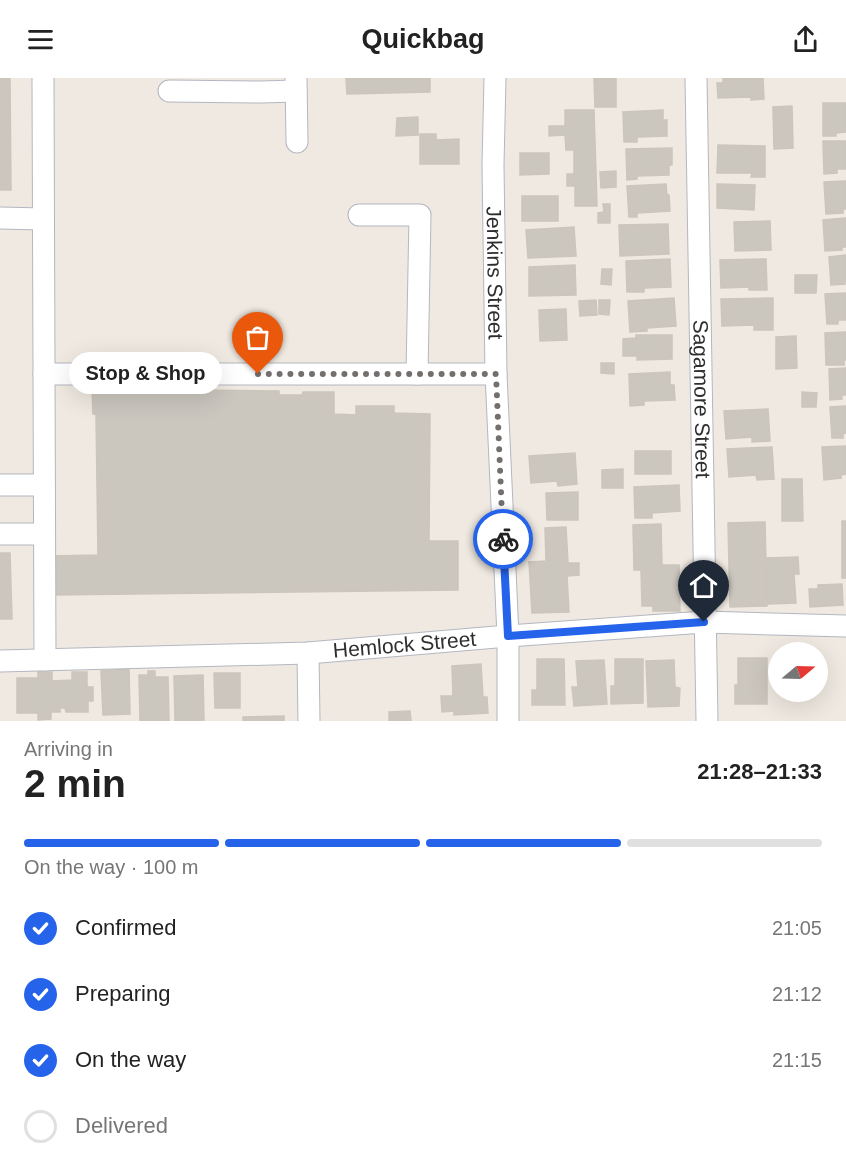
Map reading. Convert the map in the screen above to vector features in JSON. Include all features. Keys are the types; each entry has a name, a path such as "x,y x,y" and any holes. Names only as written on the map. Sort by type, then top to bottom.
{"street":[{"path":"43,78 45,660"},
{"name":"Jenkins Street","path":"495,78 493,165 496,374 508,636 508,721"},
{"name":"Sagamore Street","path":"696,78 707,721"},
{"path":"169,92 207,84 296,84 297,142"},
{"path":"359,215 420,215 417,374"},
{"path":"0,218 43,219"},
{"path":"44,374 496,374"},
{"path":"0,485 44,485"},
{"path":"0,534 44,534"},
{"name":"Hemlock Street","path":"0,661 308,653 704,622 846,626"},
{"path":"308,653 309,721"}],"building":[{"path":"0,78 10,78 11,190 0,190"},
{"path":"346,78 430,78 430,92 347,94"},
{"path":"594,78 616,78 616,107 595,107"},
{"path":"723,78 763,78 764,99 718,98 717,83 723,83"},
{"path":"823,103 846,103 846,132 836,133 836,136 823,136"},
{"path":"792,106 793,148 774,149 773,107"},
{"path":"565,110 594,110 597,206 575,206 575,186 567,186 567,174 574,174 574,150 566,150 565,135 549,136 549,126 565,126"},
{"path":"663,110 663,120 667,120 667,136 637,137 637,142 624,142 623,112"},
{"path":"418,117 418,135 396,136 397,118"},
{"path":"420,134 436,134 436,140 459,139 459,164 420,164"},
{"path":"823,141 846,141 846,169 837,169 837,173 824,174"},
{"path":"718,145 765,146 765,177 751,177 752,173 717,173"},
{"path":"672,148 672,165 669,165 669,175 637,176 637,179 627,180 626,149"},
{"path":"520,153 549,153 549,174 520,175"},
{"path":"616,171 616,187 601,188 600,172"},
{"path":"846,181 846,209 843,209 843,213 826,214 824,182"},
{"path":"666,184 670,211 637,213 637,217 629,217 627,186"},
{"path":"717,184 755,185 754,210 717,208"},
{"path":"522,196 558,196 558,221 522,221"},
{"path":"603,204 610,204 610,223 598,223 598,213 604,212"},
{"path":"846,218 846,247 842,247 842,250 825,251 823,220"},
{"path":"770,221 771,250 735,251 734,222"},
{"path":"668,224 669,254 620,256 619,225"},
{"path":"574,227 576,256 528,258 526,230"},
{"path":"846,255 845,284 831,285 829,257"},
{"path":"670,259 671,287 644,288 644,292 627,292 626,261"},
{"path":"766,259 767,290 749,290 749,287 721,288 720,260"},
{"path":"575,265 576,295 529,296 529,267"},
{"path":"602,269 612,269 611,285 601,284"},
{"path":"795,275 817,275 816,293 795,293"},
{"path":"846,293 846,320 838,320 838,324 827,324 825,294"},
{"path":"674,298 676,326 630,332 628,301"},
{"path":"773,298 773,330 754,330 754,325 722,326 721,299"},
{"path":"596,300 597,315 580,316 579,301"},
{"path":"599,300 610,300 609,315 599,314"},
{"path":"566,309 567,340 540,341 539,310"},
{"path":"846,332 844,365 826,365 825,333"},
{"path":"636,335 672,335 672,359 637,360 637,356 623,356 623,339 636,338"},
{"path":"796,336 797,368 776,369 776,337"},
{"path":"601,363 614,363 614,374 601,373"},
{"path":"846,368 846,395 842,395 842,399 830,400 829,369"},
{"path":"670,372 670,385 674,385 675,400 644,401 644,405 630,406 629,374"},
{"path":"161,382 172,386 195,386 195,390 279,391 279,395 334,392 334,414 356,415 356,406 394,406 394,413 430,414 429,541 458,541 458,590 51,595 51,556 98,555 96,414 93,414 92,387"},
{"path":"802,392 817,393 816,407 802,407"},
{"path":"846,406 846,433 843,434 843,438 832,438 830,407"},
{"path":"768,409 770,441 752,442 752,437 726,439 724,411"},
{"path":"846,446 846,474 841,475 841,478 824,480 822,447"},
{"path":"772,447 774,479 757,480 756,475 729,477 727,449"},
{"path":"635,451 671,451 671,474 635,474"},
{"path":"575,453 577,484 558,486 557,481 531,483 529,456"},
{"path":"623,469 623,488 602,488 602,470"},
{"path":"782,479 802,479 803,521 782,521"},
{"path":"679,485 680,511 652,513 652,518 635,518 634,487"},
{"path":"578,492 578,520 547,520 546,493"},
{"path":"842,521 846,521 846,578 842,578"},
{"path":"765,522 767,606 730,607 728,523"},
{"path":"661,524 662,565 679,565 680,611 653,611 653,606 642,606 641,570 634,570 633,525"},
{"path":"566,527 568,563 579,563 579,575 567,576 569,612 532,613 529,562 546,561 545,528"},
{"path":"0,553 10,553 12,619 0,619"},
{"path":"798,557 799,574 794,574 796,603 768,604 766,558"},
{"path":"842,584 843,605 810,607 809,589 818,589 818,585"},
{"path":"738,658 767,658 767,704 735,704"},
{"path":"537,659 564,659 565,705 532,705 532,690 537,690"},
{"path":"615,659 643,659 643,703 611,704 611,686 615,686"},
{"path":"604,660 607,704 574,706 572,687 578,687 576,661"},
{"path":"674,660 675,687 680,688 679,706 648,707 646,661"},
{"path":"481,664 483,697 487,697 488,713 454,715 454,711 442,712 441,696 453,696 452,666"},
{"path":"129,669 130,714 103,715 101,671"},
{"path":"148,671 155,671 155,677 168,677 169,721 140,721 139,675 148,675"},
{"path":"38,672 52,672 52,681 72,680 72,672 87,672 87,687 93,687 93,701 88,701 88,712 66,712 65,708 60,708 60,712 51,712 51,719 38,720 38,713 17,713 17,678 38,678"},
{"path":"214,673 240,673 240,708 215,708"},
{"path":"203,675 204,720 175,721 174,676"},
{"path":"410,711 411,721 389,721 389,712"},
{"path":"284,716 284,721 243,721 243,717"}],"way so far":[{"path":"258,374 496,374 503,539"}],"place":[{"name":"Stop & Shop","path":"258,374"}],"route":[{"path":"503,539 508,636 704,622"}]}
